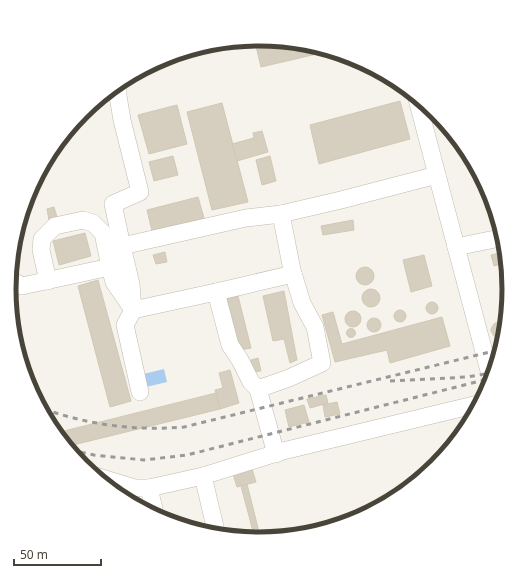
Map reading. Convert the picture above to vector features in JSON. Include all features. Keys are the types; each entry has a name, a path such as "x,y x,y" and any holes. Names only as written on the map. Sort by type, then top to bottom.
{"lane":[{"path":"118,91 122,120 140,192 113,204 131,284 133,310 125,325 140,392"},
{"path":"418,104 489,371"},
{"path":"122,246 246,218 281,214 437,175"},
{"path":"258,389 289,378 322,363 315,327 302,303 294,274 281,214"},
{"path":"48,281 41,250 42,239 55,226 83,220 93,223 103,233 114,282 133,310"},
{"path":"456,247 497,239"},
{"path":"16,283 22,286 110,267"},
{"path":"133,310 294,274"},
{"path":"216,292 230,345 240,360 250,382 258,389 276,454"},
{"path":"106,479 135,488 149,488 203,476 276,454 473,405"},
{"path":"203,476 215,529"},
{"path":"149,488 153,508"}],"water":[{"path":"164,369 167,382 142,388 139,375"}],"building":[{"path":"256,46 291,48 320,53 261,67"},
{"path":"400,101 410,139 319,164 310,125"},
{"path":"222,103 248,202 212,210 187,112"},
{"path":"177,105 187,144 149,154 138,115"},
{"path":"262,131 268,152 237,161 232,144 254,138 253,133"},
{"path":"173,156 178,175 154,181 149,162"},
{"path":"270,156 276,181 262,185 256,160"},
{"path":"198,197 204,218 152,231 147,210"},
{"path":"54,207 57,217 49,220 47,209"},
{"path":"353,220 354,230 323,235 321,226"},
{"path":"85,233 91,256 59,265 53,241"},
{"path":"165,252 167,262 156,264 153,255"},
{"path":"500,253 501,264 494,266 491,255"},
{"path":"424,255 432,286 411,292 403,260"},
{"path":"365,267 371,270 374,276 371,282 365,285 359,282 356,276 359,270"},
{"path":"98,280 131,401 110,407 78,286"},
{"path":"367,289 375,289 380,294 378,305 375,307 367,307 362,302 362,294"},
{"path":"284,291 297,360 290,363 284,339 273,341 263,296"},
{"path":"238,296 251,348 240,350 227,299"},
{"path":"434,302 437,303 437,313 430,314 427,313 426,306 427,303"},
{"path":"402,310 405,311 405,321 398,322 395,321 394,314 395,311"},
{"path":"353,311 359,313 361,319 359,325 353,327 347,325 345,319 347,313"},
{"path":"333,312 342,344 442,317 450,346 390,363 387,350 335,362 322,315"},
{"path":"371,318 377,318 381,322 381,328 377,332 371,332 367,328 367,322"},
{"path":"501,322 498,338 494,336 491,331 495,323"},
{"path":"349,329 353,329 355,333 353,337 349,337 347,335 347,331"},
{"path":"258,358 261,371 253,372 251,360"},
{"path":"230,370 239,403 220,409 215,390 223,388 219,373"},
{"path":"216,393 220,409 72,445 62,432"},
{"path":"326,395 328,403 310,408 307,399"},
{"path":"337,402 340,414 325,417 323,405"},
{"path":"304,405 309,422 289,427 285,410"},
{"path":"252,469 256,482 237,487 233,474"},
{"path":"247,484 259,533 253,533 241,486"}],"railway":[{"path":"49,411 61,415 113,426 148,428 184,427 495,351"},
{"path":"390,381 467,377 488,374"},
{"path":"77,451 94,455 144,460 187,455 485,380"}]}
